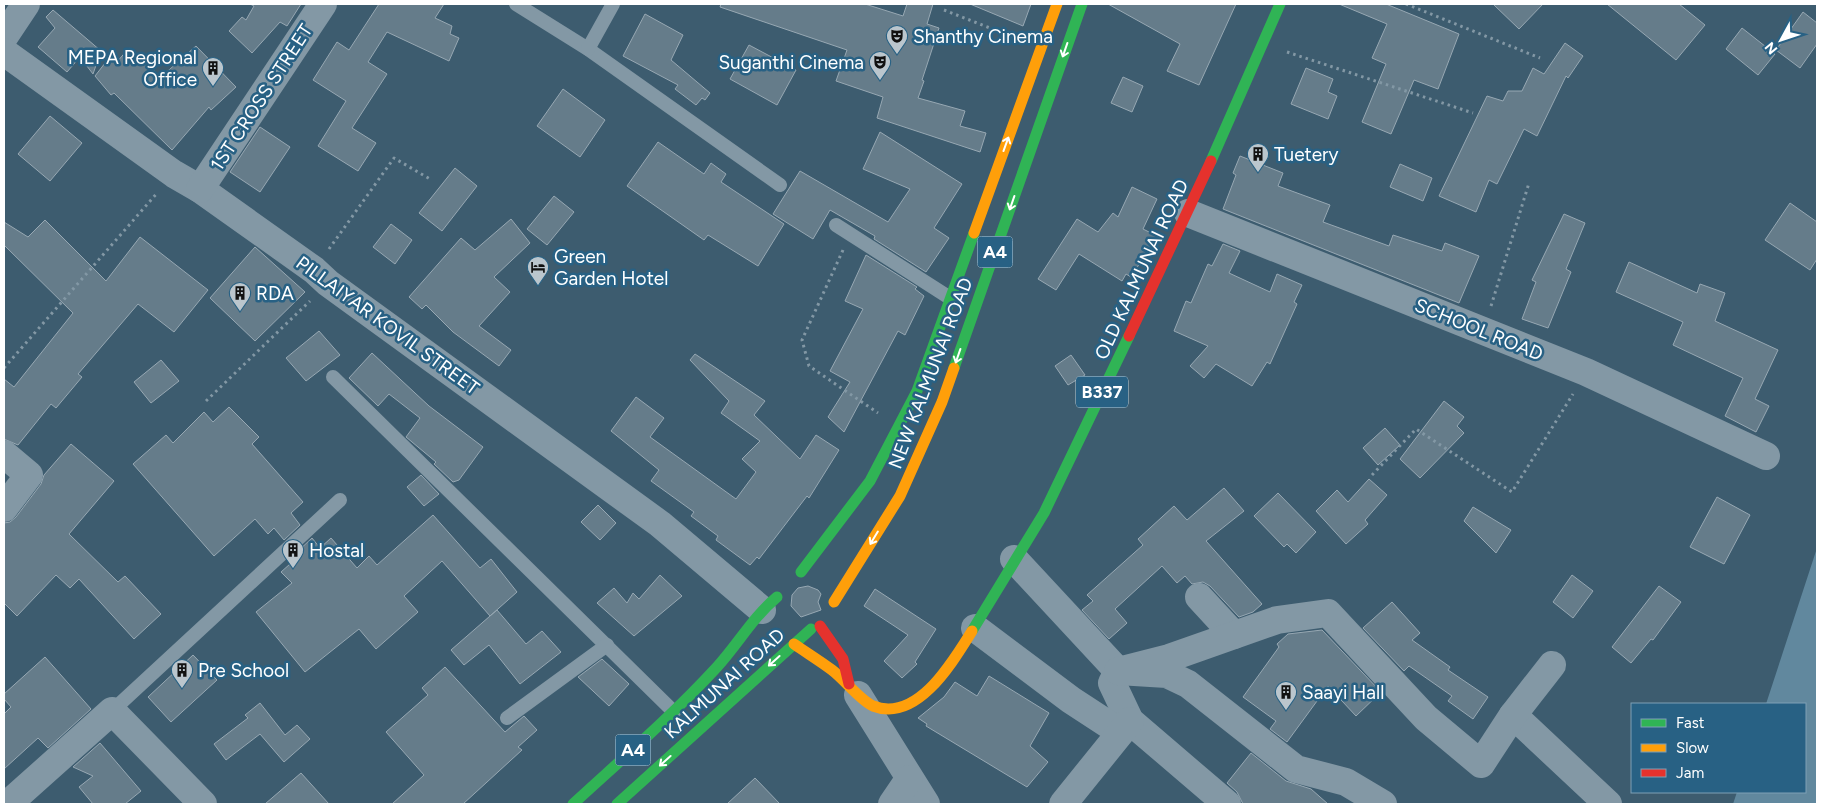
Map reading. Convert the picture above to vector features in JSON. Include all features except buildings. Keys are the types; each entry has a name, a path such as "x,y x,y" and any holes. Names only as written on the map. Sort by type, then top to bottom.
{"main road":[{"name":"NEW KALMUNAI ROAD","path":"818,574 796,573 856,502 899,427 917,391 1057,4"},
{"name":"NEW KALMUNAI ROAD","path":"825,618 900,496 942,402 1082,4"},
{"name":"OLD KALMUNAI ROAD","path":"794,644 878,707 895,709 908,706 924,695 933,684 975,628 1014,559 1044,513 1188,213 1280,4"},
{"path":"830,586 825,618 843,659 853,690"},
{"name":"KALMUNAI ROAD","path":"573,804 674,712 774,602"},
{"path":"793,627 825,618"},
{"name":"KALMUNAI ROAD","path":"617,804 825,618"}],"street":[{"path":"4,36 26,4"},
{"name":"1ST CROSS STREET","path":"200,189 323,4"},
{"name":"PILLAIYAR KOVIL STREET","path":"4,52 174,174 200,189 660,524 774,602"},
{"name":"SCHOOL ROAD","path":"1188,213 1586,372 1766,456"},
{"path":"4,454 30,475 4,508"},
{"path":"1014,559 1118,671 1167,674 1188,684 1296,769 1346,782 1383,804"},
{"path":"1199,596 1234,635"},
{"path":"1125,726 1112,683 1118,671 1169,658 1277,620 1328,613 1426,718 1481,764 1513,715 1552,665"},
{"path":"975,628 1072,700 1125,726 1227,804"},
{"path":"853,690 926,804"},
{"path":"8,804 112,711 203,804"},
{"path":"1513,715 1608,804"},
{"path":"1064,804 1125,726"},
{"path":"892,804 909,780"}],"lane":[{"path":"516,4 588,49 780,185"},
{"path":"588,49 613,4"},
{"path":"836,226 950,298"},
{"path":"333,378 674,712"},
{"path":"112,711 340,500"},
{"path":"507,718 606,644"}],"path":[{"path":"1406,4 1540,58"},
{"path":"944,10 1041,48"},
{"path":"1262,44 1473,113"},
{"path":"206,401 321,277 394,158 430,179"},
{"path":"4,368 174,174"},
{"path":"1484,331 1529,183"},
{"path":"850,234 802,340 809,366 899,427"},
{"path":"1372,475 1416,429 1512,492 1586,372"}],"water":[{"path":"1817,548 1817,804 1733,804 1737,793 1806,793 1806,703 1766,703"}],"traffic: fast":[{"path":"954,368 1082,4"},
{"path":"1211,161 1280,4"},
{"path":"801,572 870,481 917,391 974,233"},
{"path":"972,631 1044,513 1129,336"},
{"path":"573,804 700,685 725,658 760,613 777,597"},
{"path":"617,804 811,629"}],"traffic: slow":[{"path":"974,233 1057,4"},
{"path":"834,602 900,496 942,402 954,368"},
{"path":"794,644 832,670 868,703 873,706 889,709 904,706 932,687 954,659 972,631"}],"traffic: jam":[{"path":"1129,336 1211,161"},
{"path":"820,626 843,659 849,684"}],"place":[{"name":"Shanthy Cinema","path":"897,55"},
{"name":"Suganthi Cinema","path":"880,81"},
{"name":"MEPA Regional Office","path":"213,87"},
{"name":"Tuetery","path":"1258,173"},
{"name":"Green Garden Hotel","path":"538,286"},
{"name":"RDA","path":"240,312"},
{"name":"Hostal","path":"293,569"},
{"name":"Pre School","path":"182,689"},
{"name":"Saayi Hall","path":"1286,711"}]}
